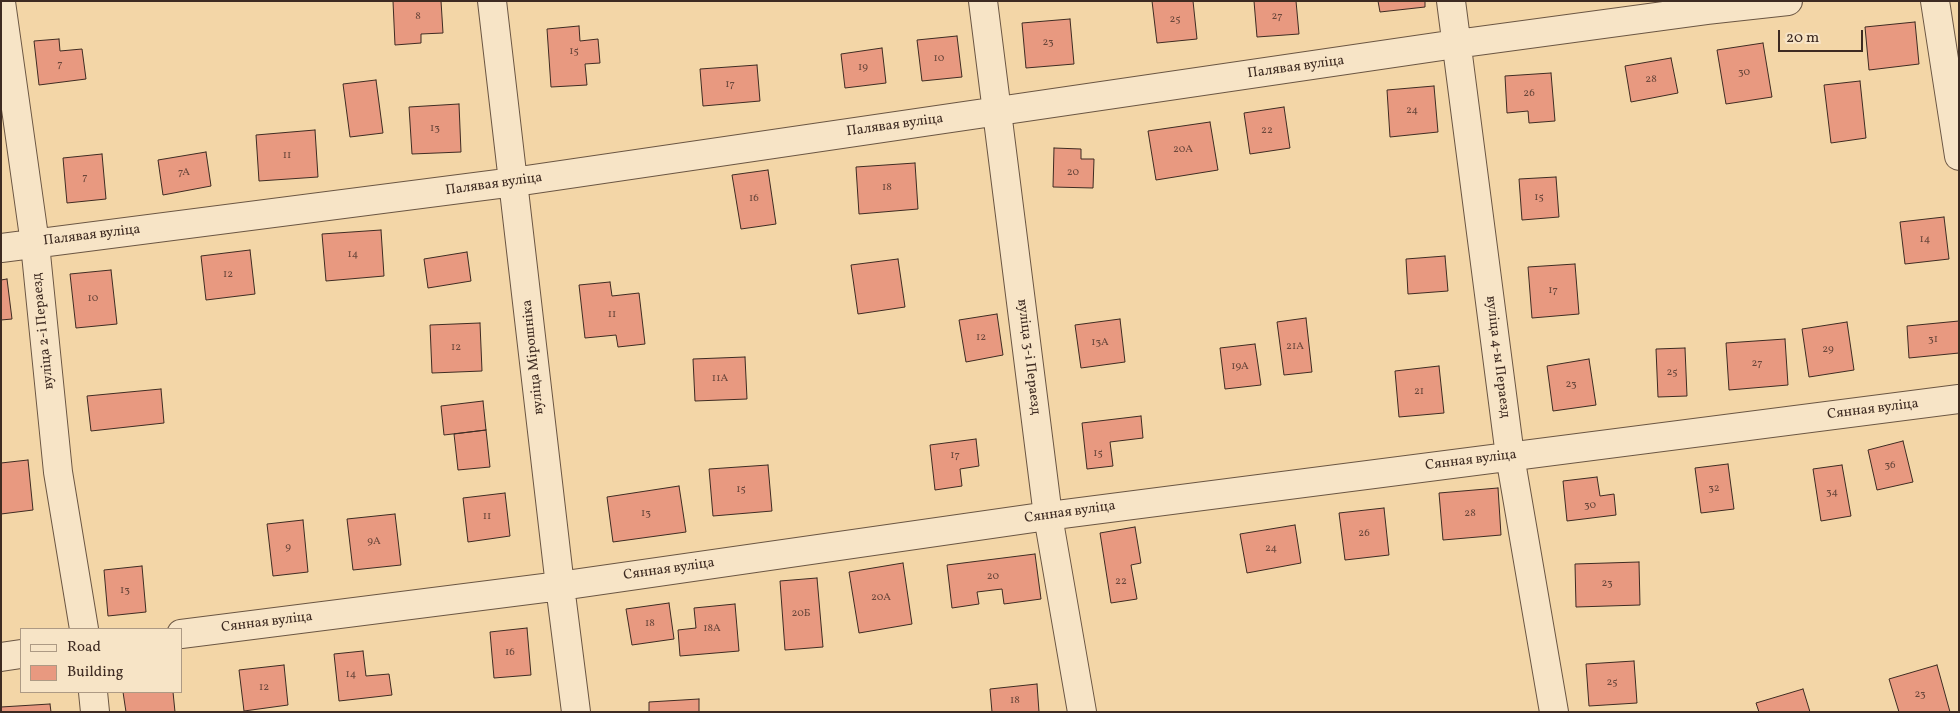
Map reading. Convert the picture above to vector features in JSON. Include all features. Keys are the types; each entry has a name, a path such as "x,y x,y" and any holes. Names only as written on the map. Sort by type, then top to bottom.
{"street":[{"name":"вуліца Мірошніка","path":"492,1 576,712"},
{"name":"вуліца 3-і Пераезд","path":"983,1 1048,516 1082,712"},
{"name":"вуліца 4-ы Пераезд","path":"1451,1 1510,456 1554,712"},
{"name":"Палявая вуліца","path":"1,248 514,182 1456,44 1788,1"},
{"path":"1935,1 1959,156"},
{"name":"вуліца 2-і Пераезд","path":"1,2 35,244 58,472 84,628"},
{"name":"Сянная вуліца","path":"182,634 560,586 1048,516 1959,399"},
{"path":"1,657 20,654"},
{"path":"93,693 96,712"}],"building":[{"path":"393,1 441,1 443,33 421,34 421,43 395,45"},
{"path":"1152,1 1193,1 1197,39 1157,43"},
{"path":"1254,1 1296,1 1299,34 1257,37"},
{"path":"1378,1 1425,1 1425,7 1380,12"},
{"path":"1070,19 1074,64 1026,68 1022,23"},
{"path":"1915,22 1919,64 1869,70 1865,27"},
{"path":"579,26 580,41 598,39 600,63 585,64 587,85 551,87 547,29"},
{"path":"957,36 962,77 922,81 917,40"},
{"path":"59,39 60,51 82,49 86,79 39,85 34,41"},
{"path":"1763,43 1772,97 1726,104 1717,50"},
{"path":"882,48 886,83 845,88 841,54"},
{"path":"1671,58 1678,93 1631,102 1625,66"},
{"path":"757,65 760,101 703,106 700,69"},
{"path":"1551,73 1555,121 1529,123 1528,111 1507,113 1505,76"},
{"path":"376,80 383,133 350,137 343,84"},
{"path":"1860,81 1866,138 1831,143 1824,85"},
{"path":"1434,86 1438,132 1390,137 1387,90"},
{"path":"459,104 461,152 412,154 409,107"},
{"path":"1284,107 1290,148 1250,154 1244,113"},
{"path":"1210,122 1218,170 1156,180 1148,131"},
{"path":"315,130 318,177 259,181 256,135"},
{"path":"1054,148 1081,149 1081,159 1094,159 1093,188 1053,187"},
{"path":"206,152 211,186 163,195 158,160"},
{"path":"102,154 106,199 67,203 63,158"},
{"path":"915,163 918,209 859,214 856,167"},
{"path":"768,170 776,224 741,229 732,175"},
{"path":"1556,177 1559,217 1522,220 1519,179"},
{"path":"1944,217 1949,259 1905,264 1900,222"},
{"path":"381,230 384,276 326,281 322,234"},
{"path":"250,250 255,294 206,300 201,256"},
{"path":"467,252 471,281 428,288 424,259"},
{"path":"1445,256 1448,291 1408,294 1406,259"},
{"path":"898,259 905,307 858,314 851,265"},
{"path":"1575,264 1579,314 1532,318 1528,267"},
{"path":"111,270 117,324 76,328 70,274"},
{"path":"7,279 12,319 1,320 1,280"},
{"path":"610,282 612,296 639,293 645,344 618,347 616,335 585,338 579,285"},
{"path":"997,314 1003,355 966,362 959,320"},
{"path":"1306,318 1312,372 1284,375 1277,322"},
{"path":"1120,319 1125,362 1081,368 1075,325"},
{"path":"1959,321 1959,353 1909,358 1907,326"},
{"path":"1847,322 1854,370 1809,377 1802,329"},
{"path":"480,323 482,371 432,373 430,325"},
{"path":"1785,339 1788,385 1729,390 1726,343"},
{"path":"1255,344 1261,385 1225,389 1220,348"},
{"path":"1685,348 1687,396 1658,397 1656,349"},
{"path":"745,357 747,399 695,401 693,359"},
{"path":"1589,359 1596,405 1553,411 1547,366"},
{"path":"1439,366 1444,413 1399,417 1395,371"},
{"path":"161,389 164,423 91,431 87,396"},
{"path":"483,401 486,430 444,435 441,406"},
{"path":"1141,416 1143,438 1110,442 1113,466 1087,469 1082,423"},
{"path":"486,430 490,467 458,470 454,434"},
{"path":"976,439 979,466 960,469 962,486 935,490 930,445"},
{"path":"1903,441 1913,482 1877,490 1868,450"},
{"path":"28,460 33,510 1,514 1,463"},
{"path":"1728,464 1734,509 1701,513 1695,468"},
{"path":"768,465 772,511 713,516 709,469"},
{"path":"1842,465 1851,516 1821,521 1813,469"},
{"path":"1597,477 1600,496 1614,494 1616,515 1567,521 1563,481"},
{"path":"679,486 686,532 613,542 607,497"},
{"path":"1498,488 1501,535 1443,540 1439,493"},
{"path":"505,493 510,536 468,542 463,498"},
{"path":"1384,508 1389,555 1345,560 1339,513"},
{"path":"395,514 401,565 353,570 347,519"},
{"path":"303,520 308,572 273,576 267,524"},
{"path":"1295,525 1301,563 1247,573 1240,534"},
{"path":"1135,527 1141,563 1131,565 1137,599 1111,603 1100,533"},
{"path":"1035,554 1041,599 1004,604 1002,589 977,592 979,604 952,608 947,565"},
{"path":"1639,562 1640,605 1576,607 1575,564"},
{"path":"903,563 912,624 859,633 849,572"},
{"path":"142,566 146,612 108,616 104,570"},
{"path":"817,578 823,647 785,650 780,581"},
{"path":"669,603 674,639 632,645 626,609"},
{"path":"735,604 739,651 680,656 678,630 696,628 694,608"},
{"path":"527,628 531,675 494,678 490,632"},
{"path":"363,651 366,676 389,674 392,695 339,701 334,654"},
{"path":"1634,661 1637,703 1589,706 1586,664"},
{"path":"284,665 288,705 244,711 239,670"},
{"path":"1937,665 1950,712 1899,712 1889,679"},
{"path":"1037,684 1039,712 992,712 990,689"},
{"path":"1803,689 1810,712 1759,712 1756,703"},
{"path":"123,693 173,693 175,712 126,712"},
{"path":"699,699 699,712 649,712 649,702"},
{"path":"50,704 51,712 1,712 1,707"}]}
